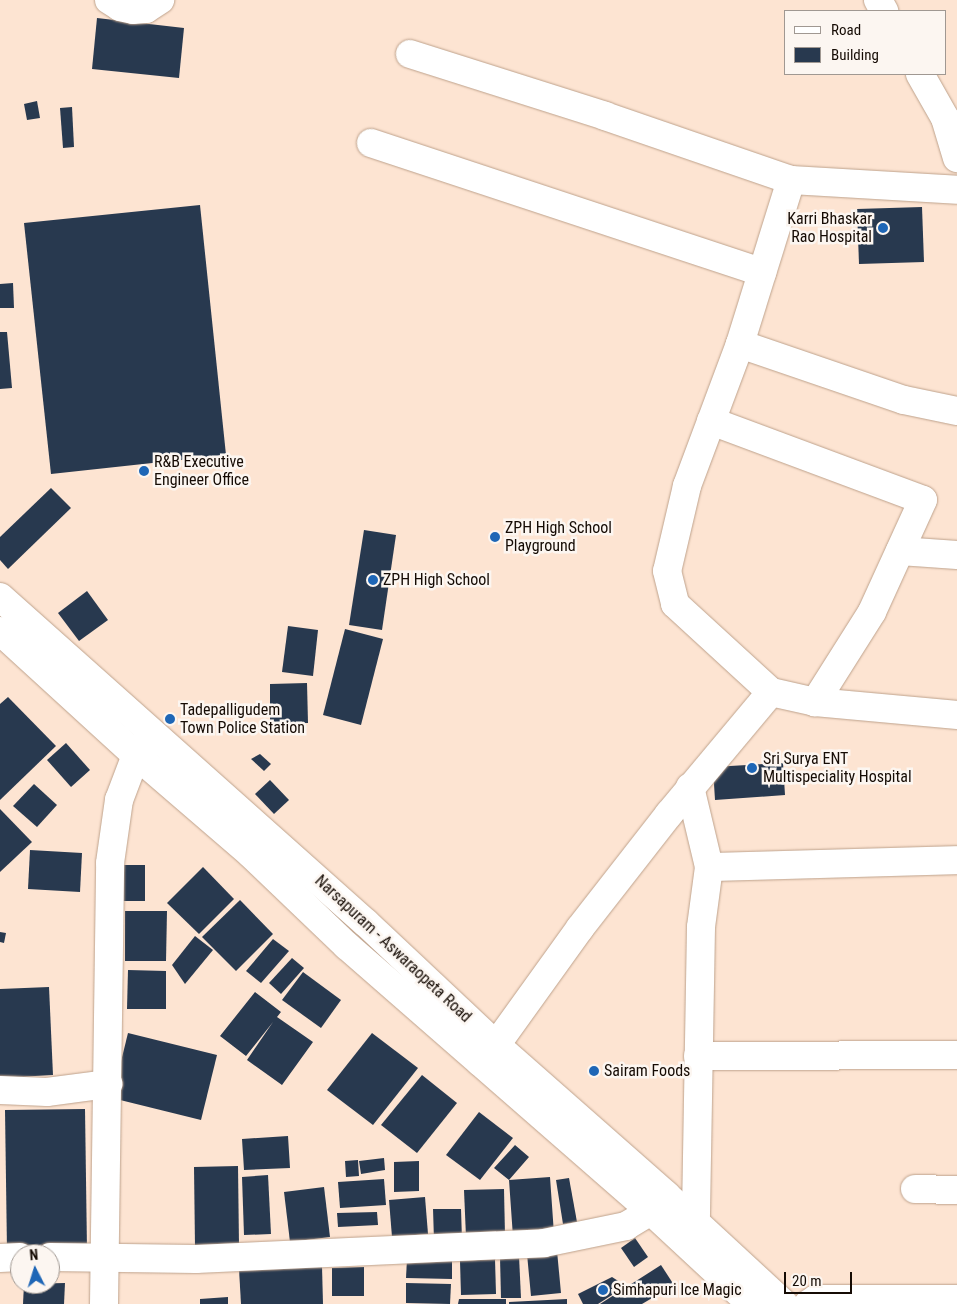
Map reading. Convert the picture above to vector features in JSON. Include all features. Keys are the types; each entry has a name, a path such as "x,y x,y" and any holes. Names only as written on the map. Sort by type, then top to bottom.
{"street":[{"path":"109,0 120,7 133,10 146,9 160,0"},
{"path":"410,54 605,116 791,180 957,190"},
{"path":"921,75 945,118 957,158"},
{"path":"371,143 762,272"},
{"path":"791,180 740,344 687,486 667,571 675,604 771,692 815,702 957,715"},
{"path":"740,344 904,400 957,411"},
{"path":"711,421 923,500 872,612 815,702"},
{"path":"900,551 957,554"},
{"name":"Narsapuram - Aswaraopeta Road","path":"0,597 145,745"},
{"name":"Narsapuram - Aswaraopeta Road","path":"0,631 359,917 488,1053 651,1211 751,1304"},
{"path":"488,1053 580,928 690,788 771,692"},
{"path":"104,1304 110,862 119,800 145,745"},
{"path":"690,788 709,867 701,927 696,1224"},
{"path":"709,867 957,860"},
{"name":"Narsapuram - Aswaraopeta Road","path":"488,1053 666,1195 784,1304"},
{"path":"698,1056 957,1055"},
{"path":"0,1090 47,1092 108,1084"},
{"path":"915,1189 957,1190"},
{"path":"60,1257 106,1256 196,1259 544,1243 626,1226 651,1211"},
{"path":"808,1304 816,1299 957,1299"}],"building":[{"path":"97,18 184,28 179,78 92,69"},
{"path":"37,101 40,118 27,120 24,104"},
{"path":"72,107 74,147 63,148 60,108"},
{"path":"200,205 226,455 51,474 24,223"},
{"path":"922,207 924,262 859,264 857,209"},
{"path":"13,283 14,308 0,308 0,284"},
{"path":"0,332 7,332 12,388 0,389"},
{"path":"51,488 71,508 8,569 0,560 0,537"},
{"name":"ZPH High School","path":"364,530 396,535 382,630 349,625"},
{"path":"87,591 108,620 79,641 58,613"},
{"path":"288,626 318,630 313,676 282,672"},
{"path":"345,629 383,639 361,725 323,715"},
{"path":"307,683 308,723 270,724 270,684"},
{"path":"8,697 56,746 0,800 0,704"},
{"path":"66,743 90,770 71,787 47,760"},
{"path":"260,754 271,764 264,771 251,759"},
{"path":"783,763 785,795 715,800 713,767"},
{"path":"270,780 289,800 274,814 255,794"},
{"path":"34,784 57,805 37,827 13,806"},
{"path":"0,809 32,842 0,872"},
{"path":"30,850 82,853 80,892 28,889"},
{"path":"119,865 145,865 145,901 119,901"},
{"path":"203,867 234,899 199,934 167,903"},
{"path":"240,900 273,934 236,971 202,937"},
{"path":"125,911 167,911 166,961 125,961"},
{"path":"0,932 6,933 4,943 0,942"},
{"path":"195,936 213,950 185,984 172,965"},
{"path":"273,939 289,951 261,983 246,971"},
{"path":"292,958 304,968 281,994 269,983"},
{"path":"128,970 166,971 166,1009 127,1009"},
{"path":"303,972 341,1000 321,1028 282,1000"},
{"path":"49,987 53,1075 0,1078 0,989"},
{"path":"255,992 281,1012 277,1017 313,1042 282,1085 247,1060 273,1022 246,1056 220,1036"},
{"path":"128,1033 217,1055 201,1120 112,1098"},
{"path":"372,1033 418,1068 373,1125 327,1090"},
{"path":"422,1075 457,1103 417,1153 381,1125"},
{"path":"85,1109 87,1250 60,1250 60,1244 10,1244 10,1251 7,1251 5,1110"},
{"path":"479,1112 513,1138 480,1180 446,1155"},
{"path":"288,1136 290,1168 244,1170 242,1139"},
{"path":"515,1145 529,1157 509,1180 494,1168"},
{"path":"384,1158 385,1170 361,1174 359,1161"},
{"path":"358,1160 359,1176 346,1177 345,1161"},
{"path":"419,1161 419,1191 394,1192 394,1162"},
{"path":"238,1166 239,1246 195,1247 194,1167"},
{"path":"268,1175 271,1234 244,1235 242,1177"},
{"path":"550,1177 554,1234 513,1237 509,1180"},
{"path":"569,1178 577,1222 563,1224 556,1180"},
{"path":"384,1179 386,1205 340,1208 338,1182"},
{"path":"324,1187 330,1237 290,1242 284,1192"},
{"path":"504,1189 505,1236 466,1237 464,1190"},
{"path":"425,1197 428,1234 392,1237 389,1200"},
{"path":"433,1209 461,1209 462,1240 434,1240"},
{"path":"377,1212 378,1225 338,1227 337,1213"},
{"path":"635,1238 648,1257 634,1267 621,1248"},
{"path":"557,1251 561,1293 531,1296 527,1254"},
{"path":"519,1256 521,1298 501,1298 500,1257"},
{"path":"407,1259 452,1260 452,1279 406,1278"},
{"path":"495,1259 496,1294 461,1295 460,1261"},
{"path":"661,1265 674,1285 642,1304 600,1304"},
{"path":"322,1266 323,1304 241,1304 239,1269"},
{"path":"364,1267 364,1296 332,1296 332,1268"},
{"name":"Simhapuri Ice Magic","path":"612,1277 626,1286 598,1304 583,1304 578,1294"},
{"path":"60,1283 65,1283 64,1304 23,1304 24,1294 60,1294"},
{"path":"406,1283 451,1284 450,1304 406,1303"},
{"path":"228,1297 228,1304 200,1304 200,1299"},
{"path":"459,1299 506,1299 506,1304 458,1304"},
{"path":"567,1299 567,1304 509,1304 509,1302"}],"place":[{"name":"Karri Bhaskar Rao Hospital","path":"883,228"},
{"name":"R&B Executive Engineer Office","path":"144,471"},
{"name":"ZPH High School Playground","path":"495,537"},
{"name":"ZPH High School","path":"373,580"},
{"name":"Tadepalligudem Town Police Station","path":"170,719"},
{"name":"Sri Surya ENT Multispeciality Hospital","path":"752,768"},
{"name":"Sairam Foods","path":"594,1071"},
{"name":"Simhapuri Ice Magic","path":"603,1290"}]}
